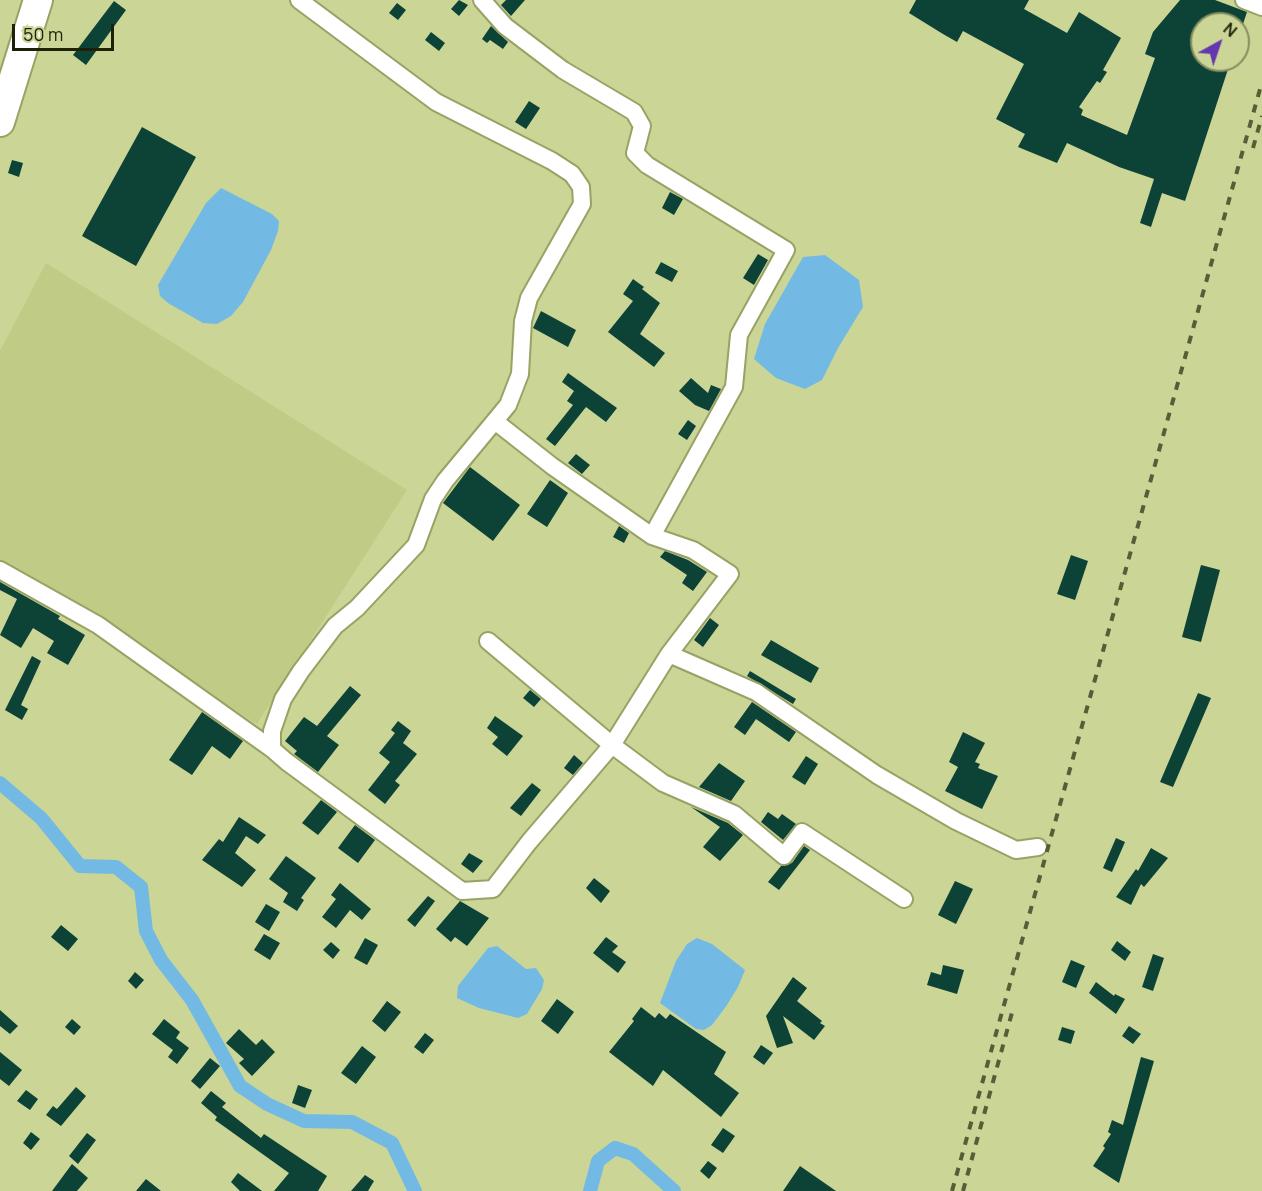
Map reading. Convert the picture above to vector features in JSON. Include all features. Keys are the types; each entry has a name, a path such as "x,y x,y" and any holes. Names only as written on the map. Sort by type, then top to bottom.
{"highway":[{"path":"0,122 38,0"}],"street":[{"path":"272,749 272,731 283,699 301,671 335,626 357,608 416,545 433,500 445,481 508,405 520,374 523,321 529,298 582,204 581,188 572,174 552,161 436,102 299,0"},
{"path":"482,0 505,26 563,70 634,112 642,126 635,153 647,165 786,250 739,335 734,387 652,536"},
{"path":"1244,0 1262,7"},
{"path":"0,570 98,625 272,749 462,891 493,889 529,842 612,745 669,654 730,574 693,550 652,536 552,466 496,422"},
{"path":"488,641 612,745 663,783 734,814 784,856 802,832 904,899"},
{"path":"669,654 756,692 877,775 956,821 1016,850 1038,847"}],"shaded area":[{"path":"46,263 407,490 257,724 0,563 0,351"}],"water":[{"path":"221,188 272,214 279,221 278,231 271,250 243,302 231,316 217,324 203,323 168,303 160,296 158,285 206,203"},
{"path":"825,255 859,280 863,307 822,380 805,389 776,378 754,359 765,324 803,257"},
{"path":"697,938 712,944 745,970 727,1005 712,1025 704,1030 696,1029 660,1003 676,961 687,944"},
{"path":"497,946 526,969 536,968 544,980 542,989 527,1014 518,1018 479,1008 457,998 458,986 488,948"}],"building":[{"path":"459,0 468,5 459,16 451,9"},
{"path":"506,0 525,0 511,16 501,5"},
{"path":"916,0 1029,0 1024,9 1067,33 1079,12 1121,38 1103,70 1107,72 1100,83 1097,81 1079,107 1083,110 1081,115 1127,135 1155,58 1145,54 1153,32 1180,0 1215,0 1247,12 1190,12 1190,72 1227,72 1185,201 1162,193 1151,227 1140,223 1154,179 1119,167 1067,143 1057,163 1018,147 1025,134 996,119 1024,64 963,31 957,42 909,13"},
{"path":"114,1 126,10 86,65 73,55"},
{"path":"397,3 406,10 398,20 389,13"},
{"path":"491,26 508,42 503,49 490,40 487,43 482,39"},
{"path":"431,32 445,43 439,51 425,40"},
{"path":"529,101 540,108 526,129 515,122"},
{"path":"142,127 196,157 136,266 82,236"},
{"path":"12,160 23,163 19,177 8,173"},
{"path":"670,192 683,199 674,215 662,208"},
{"path":"758,254 768,260 754,285 743,278"},
{"path":"661,262 678,271 672,282 655,273"},
{"path":"633,279 660,303 640,334 665,353 654,367 608,332 633,301 623,294"},
{"path":"541,311 576,330 568,347 533,328"},
{"path":"568,373 617,408 606,422 586,407 555,446 546,439 573,405 567,401 574,391 562,382"},
{"path":"691,378 708,393 711,385 721,389 709,411 695,405 679,391"},
{"path":"688,420 696,426 687,440 678,434"},
{"path":"576,454 590,465 582,474 568,463"},
{"path":"470,467 520,505 493,541 443,503"},
{"path":"550,480 568,493 547,527 527,514"},
{"path":"619,526 629,533 624,543 613,537"},
{"path":"665,551 688,560 707,572 693,591 682,583 687,575 660,557"},
{"path":"1071,555 1088,561 1075,600 1057,594"},
{"path":"1201,565 1220,570 1201,642 1182,637"},
{"path":"0,582 60,616 58,619 85,635 68,665 47,653 54,641 33,628 21,648 0,635 17,599 0,590"},
{"path":"710,618 719,625 703,647 694,640"},
{"path":"771,640 819,668 811,683 761,655"},
{"path":"32,656 41,661 21,705 28,709 22,720 5,710"},
{"path":"750,671 796,699 793,704 747,676"},
{"path":"350,686 361,695 327,736 339,745 318,772 294,754 297,751 285,741 304,717 317,726"},
{"path":"530,690 541,699 534,707 523,698"},
{"path":"1198,693 1211,698 1173,787 1160,782"},
{"path":"752,702 796,732 789,742 756,719 745,735 734,727"},
{"path":"202,712 243,741 230,759 212,746 192,775 169,760"},
{"path":"495,716 523,736 507,756 492,744 498,737 487,728"},
{"path":"398,721 411,731 403,743 417,754 395,781 400,785 385,804 368,790 390,762 379,753 395,733 391,730"},
{"path":"963,732 985,743 975,762 980,764 978,768 998,776 982,809 945,791 958,767 949,762"},
{"path":"574,755 583,763 573,775 564,768"},
{"path":"806,756 818,764 805,785 792,777"},
{"path":"719,763 745,781 731,801 699,787"},
{"path":"532,783 541,790 521,816 510,808"},
{"path":"321,800 337,812 318,835 302,823"},
{"path":"691,807 728,823 743,835 720,861 703,847 720,827"},
{"path":"768,812 778,819 782,814 796,824 783,840 761,822"},
{"path":"239,817 266,835 258,844 246,836 235,853 256,870 242,887 202,860 219,839 223,842"},
{"path":"355,825 375,840 358,863 338,848"},
{"path":"1116,838 1125,842 1112,872 1103,868"},
{"path":"804,846 810,850 779,890 768,882 781,866 792,863"},
{"path":"1151,848 1168,858 1144,887 1141,884 1131,905 1116,897 1136,869 1138,871"},
{"path":"469,853 483,861 473,873 461,864"},
{"path":"286,856 316,878 301,898 304,900 297,911 283,902 288,893 269,879"},
{"path":"594,878 610,891 601,903 586,888"},
{"path":"955,881 973,889 956,924 938,915"},
{"path":"340,883 371,909 362,920 350,910 336,928 322,917 336,899 331,895"},
{"path":"428,896 435,901 415,927 407,920"},
{"path":"460,901 489,918 467,946 455,937 451,942 436,929"},
{"path":"266,904 280,912 269,931 255,922"},
{"path":"61,925 78,939 68,951 51,937"},
{"path":"264,934 280,943 270,960 254,950"},
{"path":"606,937 618,946 612,952 626,962 618,973 593,953"},
{"path":"365,938 378,945 367,965 354,958"},
{"path":"1117,941 1131,952 1125,961 1111,950"},
{"path":"331,942 340,950 333,959 323,950"},
{"path":"1153,954 1164,958 1153,991 1142,987"},
{"path":"1071,960 1085,966 1076,988 1062,982"},
{"path":"943,965 964,970 957,994 927,985 931,972 941,975"},
{"path":"135,972 144,980 136,989 128,981"},
{"path":"793,977 807,988 797,1001 825,1026 814,1040 783,1016 793,1043 777,1048 766,1016"},
{"path":"1096,982 1114,996 1115,994 1125,999 1116,1014 1089,993"},
{"path":"557,999 574,1012 558,1034 541,1021"},
{"path":"387,1001 401,1012 385,1032 372,1021"},
{"path":"641,1007 655,1018 659,1013 666,1019 670,1014 726,1052 714,1074 739,1093 721,1117 663,1070 653,1086 609,1052 634,1021 632,1019"},
{"path":"0,1010 18,1026 10,1034 0,1026"},
{"path":"72,1019 81,1027 74,1035 65,1027"},
{"path":"164,1019 180,1032 176,1038 189,1048 177,1064 168,1057 173,1050 152,1034"},
{"path":"1129,1026 1141,1034 1133,1044 1122,1036"},
{"path":"1062,1027 1075,1031 1071,1044 1058,1040"},
{"path":"239,1029 256,1045 262,1039 275,1052 252,1076 239,1063 244,1059 226,1043"},
{"path":"425,1033 434,1040 423,1054 414,1047"},
{"path":"761,1045 773,1053 764,1065 753,1057"},
{"path":"362,1046 376,1057 356,1084 341,1073"},
{"path":"0,1052 22,1070 9,1086 0,1079"},
{"path":"1141,1057 1154,1061 1119,1183 1093,1166 1111,1134 1108,1132 1112,1120 1123,1125"},
{"path":"210,1058 220,1066 200,1089 191,1081"},
{"path":"298,1085 312,1090 305,1108 292,1103"},
{"path":"76,1087 86,1096 61,1126 46,1115 53,1106 57,1109"},
{"path":"26,1090 38,1099 30,1110 17,1101"},
{"path":"211,1091 226,1103 222,1107 261,1138 264,1134 327,1176 318,1191 274,1191 289,1173 215,1120 217,1117 201,1103"},
{"path":"723,1128 735,1136 723,1153 711,1145"},
{"path":"31,1132 40,1139 31,1150 23,1143"},
{"path":"87,1133 96,1140 78,1164 69,1156"},
{"path":"708,1161 717,1168 709,1179 700,1171"},
{"path":"72,1164 88,1178 77,1191 52,1191"},
{"path":"800,1166 836,1191 783,1191"},
{"path":"238,1173 262,1191 240,1191 231,1182"},
{"path":"365,1175 374,1181 368,1191 351,1191"},
{"path":"146,1179 161,1191 136,1191"}],"waterway":[{"path":"0,783 41,818 80,866 116,867 141,887 146,931 161,960 192,1000 240,1086 267,1104 304,1121 352,1122 392,1143 415,1191"},
{"path":"590,1191 598,1161 615,1148 633,1154 674,1191"}],"railway":[{"path":"952,1191 1262,82"},
{"path":"1253,148 1262,116"},
{"path":"963,1191 1013,1009"}]}
